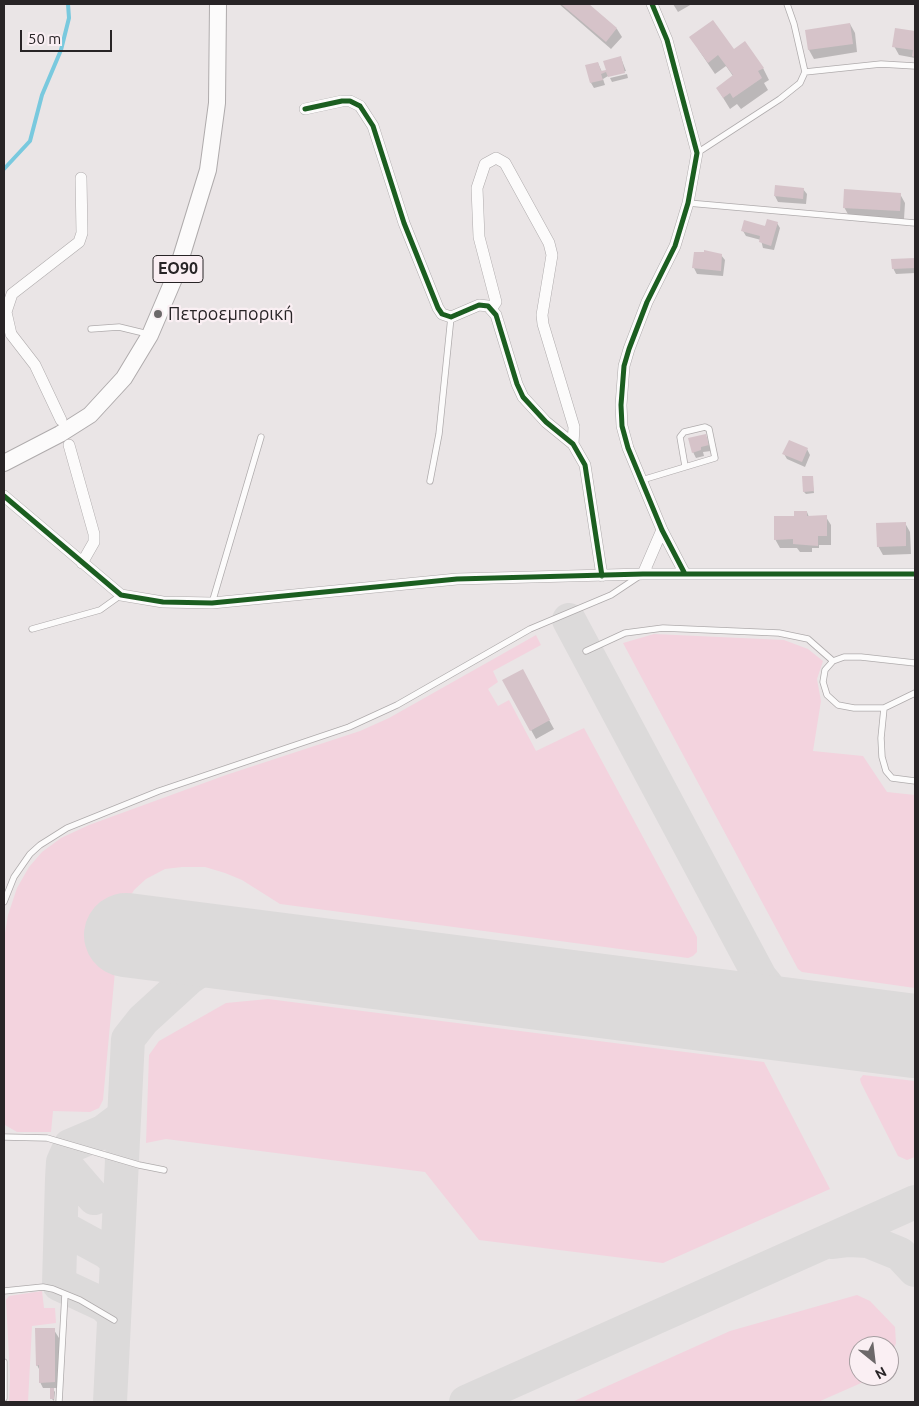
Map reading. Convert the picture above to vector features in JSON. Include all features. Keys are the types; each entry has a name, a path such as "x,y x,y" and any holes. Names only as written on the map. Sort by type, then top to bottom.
{"main road":[{"name":"ΕΟ90","path":"4,463 66,431 90,415 124,378 150,335 176,274 208,170 214,135 218,83 218,4"}],"street":[{"path":"652,4 667,40 696,153 688,203 675,246 644,309 624,366 620,405 622,426 628,448 662,530 685,574"},
{"path":"305,109 350,101 360,106 366,113 438,308 442,314 451,316 479,305 488,306 491,309 501,329 517,384 523,397 546,422 573,444 585,465 602,576"},
{"path":"491,309 496,302 479,237 477,188 484,164 496,158 505,163 549,243 552,254 542,315 543,324 574,427 573,444"},
{"path":"61,420 35,364 11,334 6,312 12,294 78,242 82,233 80,178"},
{"path":"69,445 94,534 94,542 82,563"},
{"path":"4,496 121,595 163,602 212,603 457,579 643,574 915,574"},
{"path":"643,574 662,530"}],"lane":[{"path":"696,153 780,99 800,83 806,72 787,4"},
{"path":"806,72 881,64 915,66"},
{"path":"688,203 915,223"},
{"path":"430,481 439,434 451,316"},
{"path":"91,329 119,327 150,335"},
{"path":"642,480 715,458 709,429 705,427 684,432 680,437 685,466"},
{"path":"212,603 261,437"},
{"path":"4,902 14,877 30,854 40,845 67,828 159,791 350,727 398,705 530,629 611,595 643,574"},
{"path":"32,629 100,610 121,595"},
{"path":"586,651 625,633 663,628 779,633 808,639 833,661"},
{"path":"915,663 861,657 844,658 833,661 825,670 823,682 828,695 838,705 854,708 884,708 915,693"},
{"path":"884,708 881,738 882,757 886,771 892,778 915,781"},
{"path":"4,1137 48,1138 139,1165 164,1170"},
{"path":"4,1291 43,1286 87,1303 114,1320"},
{"path":"59,1402 65,1294"},
{"path":"4,1362 4,1398"}],"shaded area":[{"path":"654,634 784,640 808,649 823,661 817,679 821,701 813,751 863,756 887,792 915,795 915,988 802,972 798,969 623,643"},
{"path":"536,635 541,645 493,671 498,682 488,689 498,706 509,700 536,751 584,728 697,937 697,952 693,956 688,958 280,904 242,880 225,873 205,867 165,869 146,879 134,890 125,906 117,950 103,1100 99,1108 90,1112 53,1111 51,1132 17,1132 5,1125 4,939 8,915 17,888 29,867 42,852 61,838 89,825 226,775 360,731 389,718"},
{"path":"268,999 764,1062 830,1189 663,1263 479,1240 425,1172 166,1139 146,1143 149,1055 159,1041 226,1003"},
{"path":"863,1075 915,1081 915,1157 907,1160 898,1156 861,1083 860,1079"},
{"path":"42,1291 44,1308 55,1308 56,1323 32,1326 28,1402 9,1402 10,1376 6,1300 9,1296"},
{"path":"857,1295 870,1301 895,1327 896,1336 849,1336 849,1386 854,1386 818,1402 572,1402 730,1331"}],"building":[{"path":"561,4 589,4 617,28 606,42"},
{"path":"713,20 734,49 745,41 764,68 758,71 762,78 733,98 730,93 723,98 716,88 733,75 718,55 708,63 689,37"},
{"path":"850,23 853,44 808,50 805,30"},
{"path":"895,28 915,31 915,57 912,56 913,50 892,47"},
{"path":"621,56 625,73 608,77 606,72 601,74 603,80 590,83 585,65 598,62 601,71 606,70 603,61"},
{"path":"775,185 804,188 803,199 774,196"},
{"path":"844,189 901,193 900,211 843,208"},
{"path":"767,219 778,222 771,246 759,242 760,236 741,231 744,220 765,226"},
{"path":"704,250 722,254 721,271 692,268 694,252 704,252"},
{"path":"915,258 915,268 892,269 891,259"},
{"path":"706,434 709,445 701,447 701,450 692,453 688,438"},
{"path":"789,440 808,448 802,462 782,454"},
{"path":"802,476 813,476 814,491 803,492"},
{"path":"794,511 807,511 807,516 827,515 827,536 818,536 818,546 793,544 793,539 774,540 774,516 794,516"},
{"path":"906,522 906,546 877,547 876,523"},
{"path":"523,669 550,720 530,731 502,680"},
{"path":"35,1328 55,1328 55,1382 39,1383 39,1365 36,1366"},
{"path":"50,1388 54,1388 54,1399 50,1399"}],"waterway":[{"path":"4,169 30,141 42,95 61,50 69,18 68,4"}],"taxiway":[{"path":"569,620 760,977 787,1011 823,1024"},
{"path":"110,1402 128,1039 143,1020 189,978 214,961 248,950"},
{"path":"114,1315 104,1305 59,1284 62,1179 63,1162 70,1146 103,1132 124,1116"},
{"path":"63,1162 94,1198"},
{"path":"466,1402 915,1202"},
{"path":"61,1227 107,1252 116,1260"},
{"path":"833,1242 849,1240 868,1241 900,1254 915,1270"}],"runway":[{"path":"126,935 915,1036"}],"cycle path":[{"path":"652,4 667,40 697,153 688,203 675,246 647,302 624,366 621,405 622,426 628,448 662,530 685,574"},
{"path":"305,109 342,101 350,101 360,106 373,126 404,223 438,308 442,314 451,317 479,305 488,306 496,315 517,384 523,397 546,422 573,444 585,465 602,576"},
{"path":"4,496 121,595 163,602 212,603 457,579 643,574 915,574"}],"place":[{"name":"Πετροεμπορική","path":"158,314"}]}
